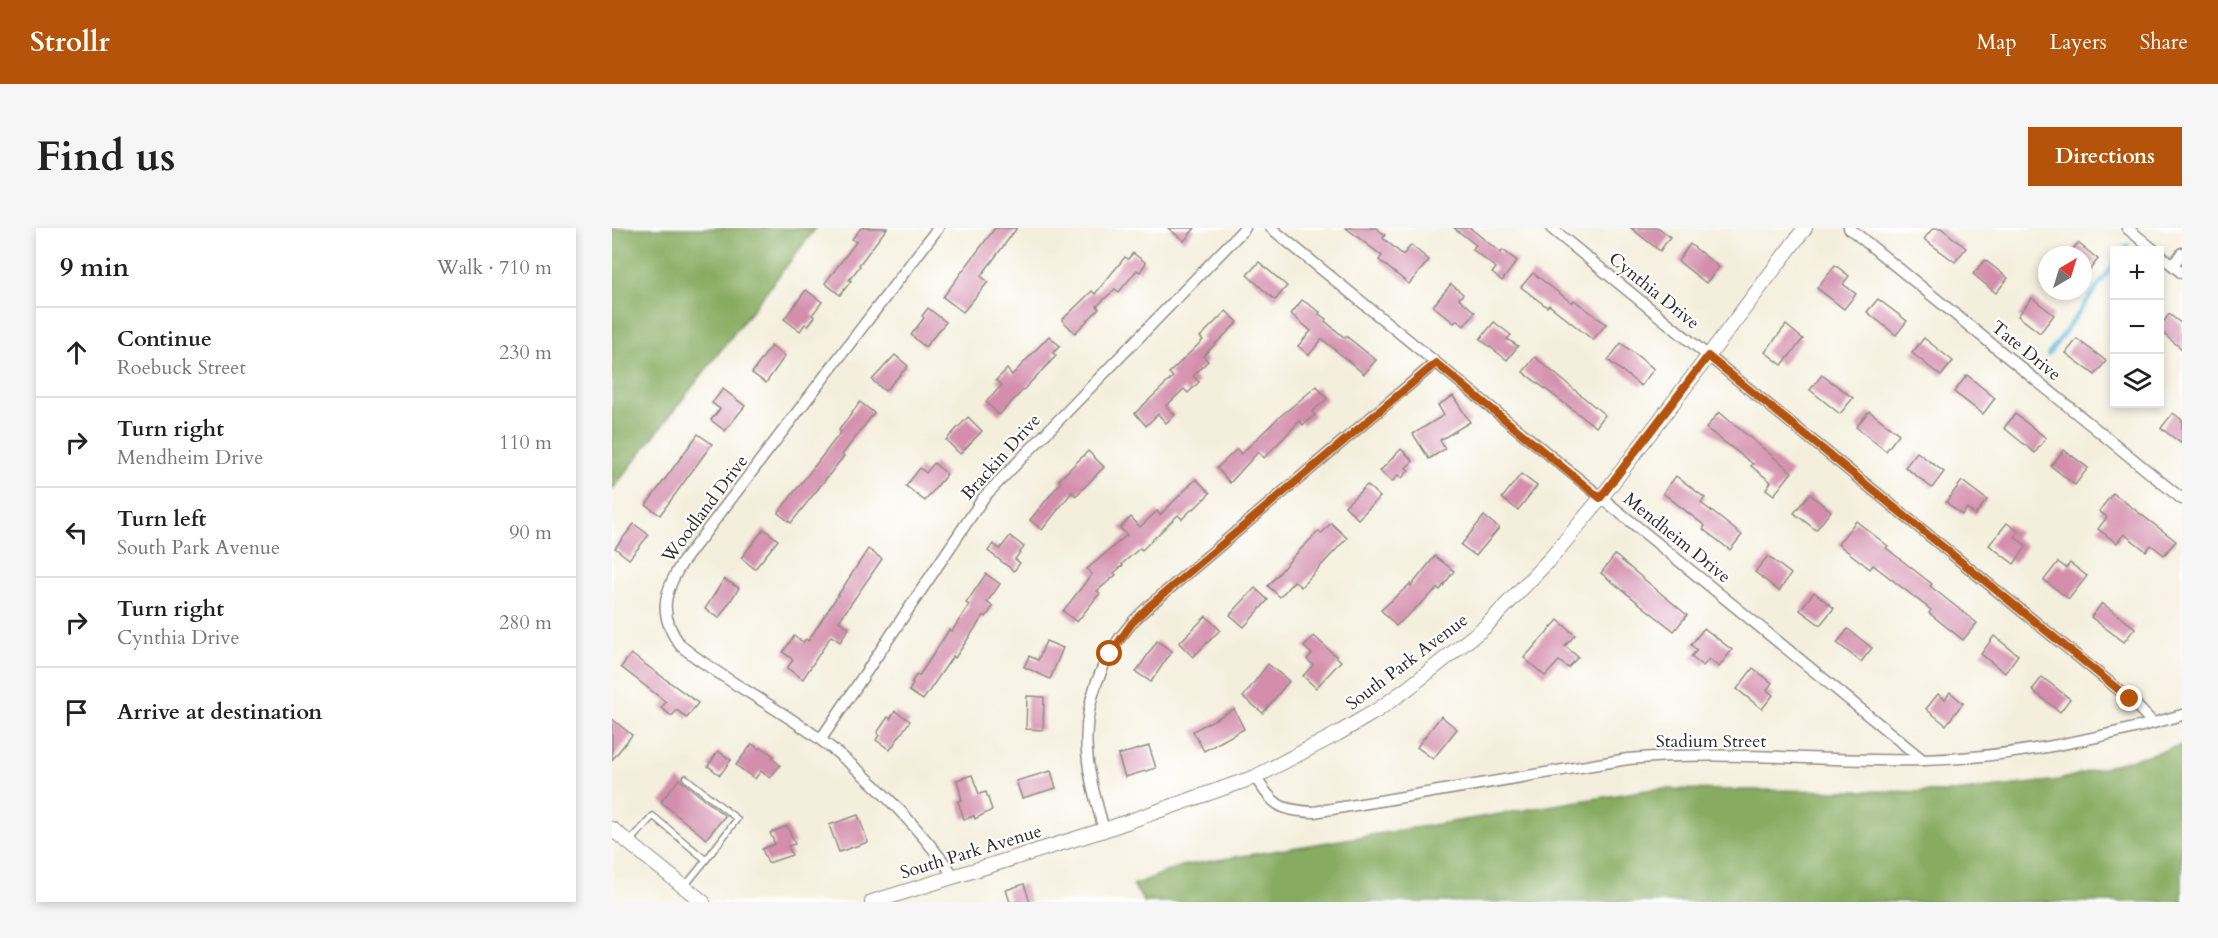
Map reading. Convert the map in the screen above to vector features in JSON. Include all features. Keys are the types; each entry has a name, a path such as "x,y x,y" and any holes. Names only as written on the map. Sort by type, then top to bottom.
{"street":[{"name":"Woodland Drive","path":"938,228 682,563 669,585 665,598 668,624 681,646 821,739 904,812 954,876"},
{"name":"Brackin Drive","path":"821,739 984,496 1245,228"},
{"name":"Mendheim Drive","path":"1271,228 1923,760"},
{"name":"Cynthia Drive","path":"1551,228 2130,699 2153,723"},
{"name":"South Park Avenue","path":"872,902 1104,830 1255,777 1301,754 1376,711 1436,667 1486,626 1530,581 1600,498 1805,228"},
{"name":"Tate Drive","path":"1849,228 2182,499"},
{"path":"2127,228 2149,246"},
{"path":"2173,265 2182,253"},
{"path":"2164,258 2182,273"},
{"path":"1104,830 1091,779 1087,751 1087,725 1096,686 1120,638 1132,623 1162,595 1436,363"},
{"name":"Stadium Street","path":"1255,777 1272,802 1279,806 1314,812 1628,759 1675,755 1923,760 1973,757 2022,750 2182,715"},
{"path":"612,829 703,902"}],"lane":[{"path":"684,887 737,819 686,778"},
{"path":"629,842 653,816 706,860"}],"green space":[{"path":"612,228 816,228 612,490"},
{"path":"2182,745 2182,902 1144,902 1133,885 1181,866 1653,789 1954,792 2059,780"}],"building":[{"path":"861,228 887,228 840,295 825,283 856,242 852,239"},
{"path":"995,228 1017,228 981,276 988,282 963,312 943,297"},
{"path":"1168,228 1195,228 1184,241"},
{"path":"1346,228 1376,228 1385,235 1383,238 1403,255 1411,245 1429,260 1409,284 1379,260 1382,256"},
{"path":"1454,228 1470,228 1501,253 1503,250 1517,261 1502,281 1492,273 1496,268 1472,249 1476,245"},
{"path":"1631,228 1659,228 1670,237 1660,251"},
{"path":"1933,228 1941,228 1966,248 1955,262 1924,239"},
{"path":"1690,244 1719,267 1706,283 1678,261"},
{"path":"1133,253 1146,263 1140,272 1137,270 1119,292 1115,289 1097,306 1099,309 1075,333 1062,320 1092,291 1095,294 1125,257 1128,259"},
{"path":"2092,254 2098,259 2092,267"},
{"path":"1985,260 2008,278 1996,293 1973,274"},
{"path":"1259,262 1287,286 1275,300 1247,275"},
{"path":"1835,265 1849,276 1843,284 1856,294 1844,309 1817,288"},
{"path":"1533,273 1572,303 1574,300 1606,324 1593,340 1549,305 1547,307 1521,287"},
{"path":"1451,284 1463,294 1459,299 1475,312 1464,326 1457,320 1454,323 1433,306"},
{"path":"806,290 822,302 812,315 815,317 808,326 805,324 800,331 784,319"},
{"path":"2032,298 2054,315 2040,333 2018,316"},
{"path":"1878,299 1907,321 1896,335 1867,312"},
{"path":"1302,300 1320,312 1319,314 1326,319 1325,321 1345,338 1346,336 1376,360 1364,374 1322,339 1309,355 1298,346 1311,331 1291,314"},
{"path":"928,308 946,322 925,347 911,335 924,318 922,316"},
{"path":"1226,311 1238,322 1203,356 1208,361 1193,376 1199,382 1188,393 1184,389 1166,406 1175,415 1166,423 1158,414 1146,426 1135,413 1173,377 1169,373 1203,340 1200,337"},
{"path":"2169,314 2182,324 2182,349 2164,334 2164,321"},
{"path":"1494,322 1511,335 1507,339 1518,346 1507,360 1480,339"},
{"path":"1786,325 1803,339 1782,365 1765,352"},
{"path":"1049,336 1060,346 1053,353 1056,356 999,415 986,402 1002,385 996,380 1007,369 1012,375"},
{"path":"1924,338 1953,361 1941,376 1912,353"},
{"path":"2077,339 2106,361 2095,375 2066,353"},
{"path":"1621,343 1654,369 1641,386 1608,360"},
{"path":"771,346 785,356 766,383 752,373"},
{"path":"895,355 908,366 885,391 872,380"},
{"path":"1535,357 1605,415 1596,427 1523,372"},
{"path":"1822,375 1853,398 1840,414 1810,390"},
{"path":"1967,375 1995,398 1983,414 1954,392"},
{"path":"1317,386 1327,399 1312,412 1315,415 1303,425 1300,421 1264,458 1258,452 1230,483 1217,468 1237,449 1241,454 1277,419"},
{"path":"723,389 745,406 725,431 711,420 720,409 712,403"},
{"path":"1453,396 1470,422 1440,440 1445,449 1429,459 1413,434 1444,415 1438,405"},
{"path":"860,402 874,413 842,455 844,456 791,523 778,513 841,432 839,430"},
{"path":"1869,411 1899,434 1886,451 1856,427"},
{"path":"1719,412 1792,472 1774,495 1766,489 1771,482 1751,466 1753,464 1706,428"},
{"path":"2173,413 2182,420 2182,444 2161,428"},
{"path":"2015,414 2046,438 2035,453 2004,428"},
{"path":"968,417 982,431 960,454 946,440"},
{"path":"698,434 712,444 660,515 646,505"},
{"path":"1401,449 1413,461 1406,468 1409,470 1402,478 1398,475 1392,482 1380,471"},
{"path":"2064,450 2088,468 2075,485 2051,466"},
{"path":"1088,451 1104,467 1076,496 1072,492 1042,530 1030,520 1061,482 1059,480"},
{"path":"1917,452 1944,472 1932,488 1905,467"},
{"path":"934,463 947,474 925,501 906,486 920,468 926,473"},
{"path":"1521,474 1537,486 1518,510 1502,498"},
{"path":"1676,476 1705,498 1701,503 1742,535 1730,550 1703,529 1705,526 1663,493"},
{"path":"1196,479 1210,493 1194,509 1182,519 1178,515 1142,550 1140,548 1122,564 1114,573 1116,575 1097,591 1100,593 1077,622 1063,611 1092,574 1087,569 1127,535 1120,528 1131,517 1140,527 1157,511 1160,515"},
{"path":"1962,481 1987,500 1975,515 1967,508 1962,515 1946,502"},
{"path":"1367,485 1380,497 1358,519 1345,506"},
{"path":"2113,493 2176,541 2164,555 2151,545 2146,551 2124,534 2117,543 2098,529 2107,517 2099,511"},
{"path":"1809,494 1831,511 1816,530 1794,513"},
{"path":"1484,516 1499,528 1476,556 1461,545"},
{"path":"1856,521 1932,584 1930,586 1977,623 1963,640 1929,613 1931,610 1873,565 1870,569 1838,544"},
{"path":"1331,523 1347,538 1301,587 1294,581 1280,597 1268,586 1319,531 1321,534"},
{"path":"2007,523 2019,532 2015,537 2027,546 2014,564 1989,545"},
{"path":"634,524 649,535 629,559 615,548"},
{"path":"764,529 778,540 755,569 741,558"},
{"path":"1010,536 1024,547 1015,559 1020,563 1014,571 988,551 993,544 1000,549"},
{"path":"868,549 882,559 839,621 849,628 840,642 831,636 803,679 787,668 793,660 783,652 794,636 803,642 806,639 808,641"},
{"path":"1615,555 1687,615 1674,631 1601,573"},
{"path":"1435,556 1454,571 1440,590 1438,588 1396,626 1381,610 1410,584 1411,586"},
{"path":"1768,556 1791,574 1779,591 1755,572"},
{"path":"2058,562 2066,568 2070,563 2087,576 2069,599 2044,580"},
{"path":"986,574 1000,584 987,602 993,607 986,617 984,615 955,658 953,656 923,700 909,691 913,684 911,683 917,674 919,676 949,630 952,631 969,605 966,603"},
{"path":"724,579 739,588 719,618 705,609"},
{"path":"1255,588 1268,600 1244,627 1230,615"},
{"path":"1814,592 1834,608 1820,625 1800,610"},
{"path":"2102,603 2135,628 2124,642 2091,617"},
{"path":"1206,616 1220,630 1193,657 1179,643"},
{"path":"1558,620 1575,635 1565,646 1578,657 1568,668 1559,661 1545,676 1524,658"},
{"path":"1704,628 1732,650 1719,667 1709,659 1703,666 1691,657 1697,650 1691,645"},
{"path":"1848,629 1872,648 1861,662 1837,643"},
{"path":"1314,636 1341,661 1316,688 1303,676 1313,665 1307,659 1312,654 1304,647"},
{"path":"1994,636 2018,655 2005,673 1981,654"},
{"path":"1046,641 1063,648 1050,679 1024,667 1029,656 1038,660"},
{"path":"1157,641 1172,651 1151,682 1136,672"},
{"path":"631,654 698,703 687,718 677,710 672,716 661,708 666,702 621,667"},
{"path":"1268,664 1289,681 1263,713 1243,697"},
{"path":"1753,668 1772,683 1767,690 1773,695 1762,709 1737,689"},
{"path":"2042,677 2070,699 2060,712 2032,690"},
{"path":"1950,692 1963,703 1946,725 1926,709 1938,694 1945,699"},
{"path":"1027,696 1044,697 1043,730 1026,729"},
{"path":"1234,709 1244,729 1204,751 1193,731"},
{"path":"895,711 910,721 890,750 876,740 879,735 877,733"},
{"path":"1441,716 1457,729 1433,759 1417,747"},
{"path":"612,719 632,735 612,760"},
{"path":"752,744 774,756 772,758 780,765 770,778 761,771 755,779 736,765"},
{"path":"1149,746 1156,768 1125,777 1118,755"},
{"path":"718,751 731,760 720,775 708,766"},
{"path":"1051,771 1056,788 1022,798 1016,781"},
{"path":"972,775 979,794 986,792 992,810 975,819 974,816 964,819 958,801 962,800 957,780"},
{"path":"679,779 725,816 706,839 661,802"},
{"path":"858,815 868,842 839,852 829,825"},
{"path":"787,826 795,844 788,846 792,855 768,863 762,849 775,844 770,833"},
{"path":"1024,884 1030,902 1010,902 1006,890"}],"waterway":[{"path":"2048,355 2110,270"}],"route":[{"path":"1110,654 1132,623 1148,607 1436,363 1600,498 1708,356 2130,699"}]}
